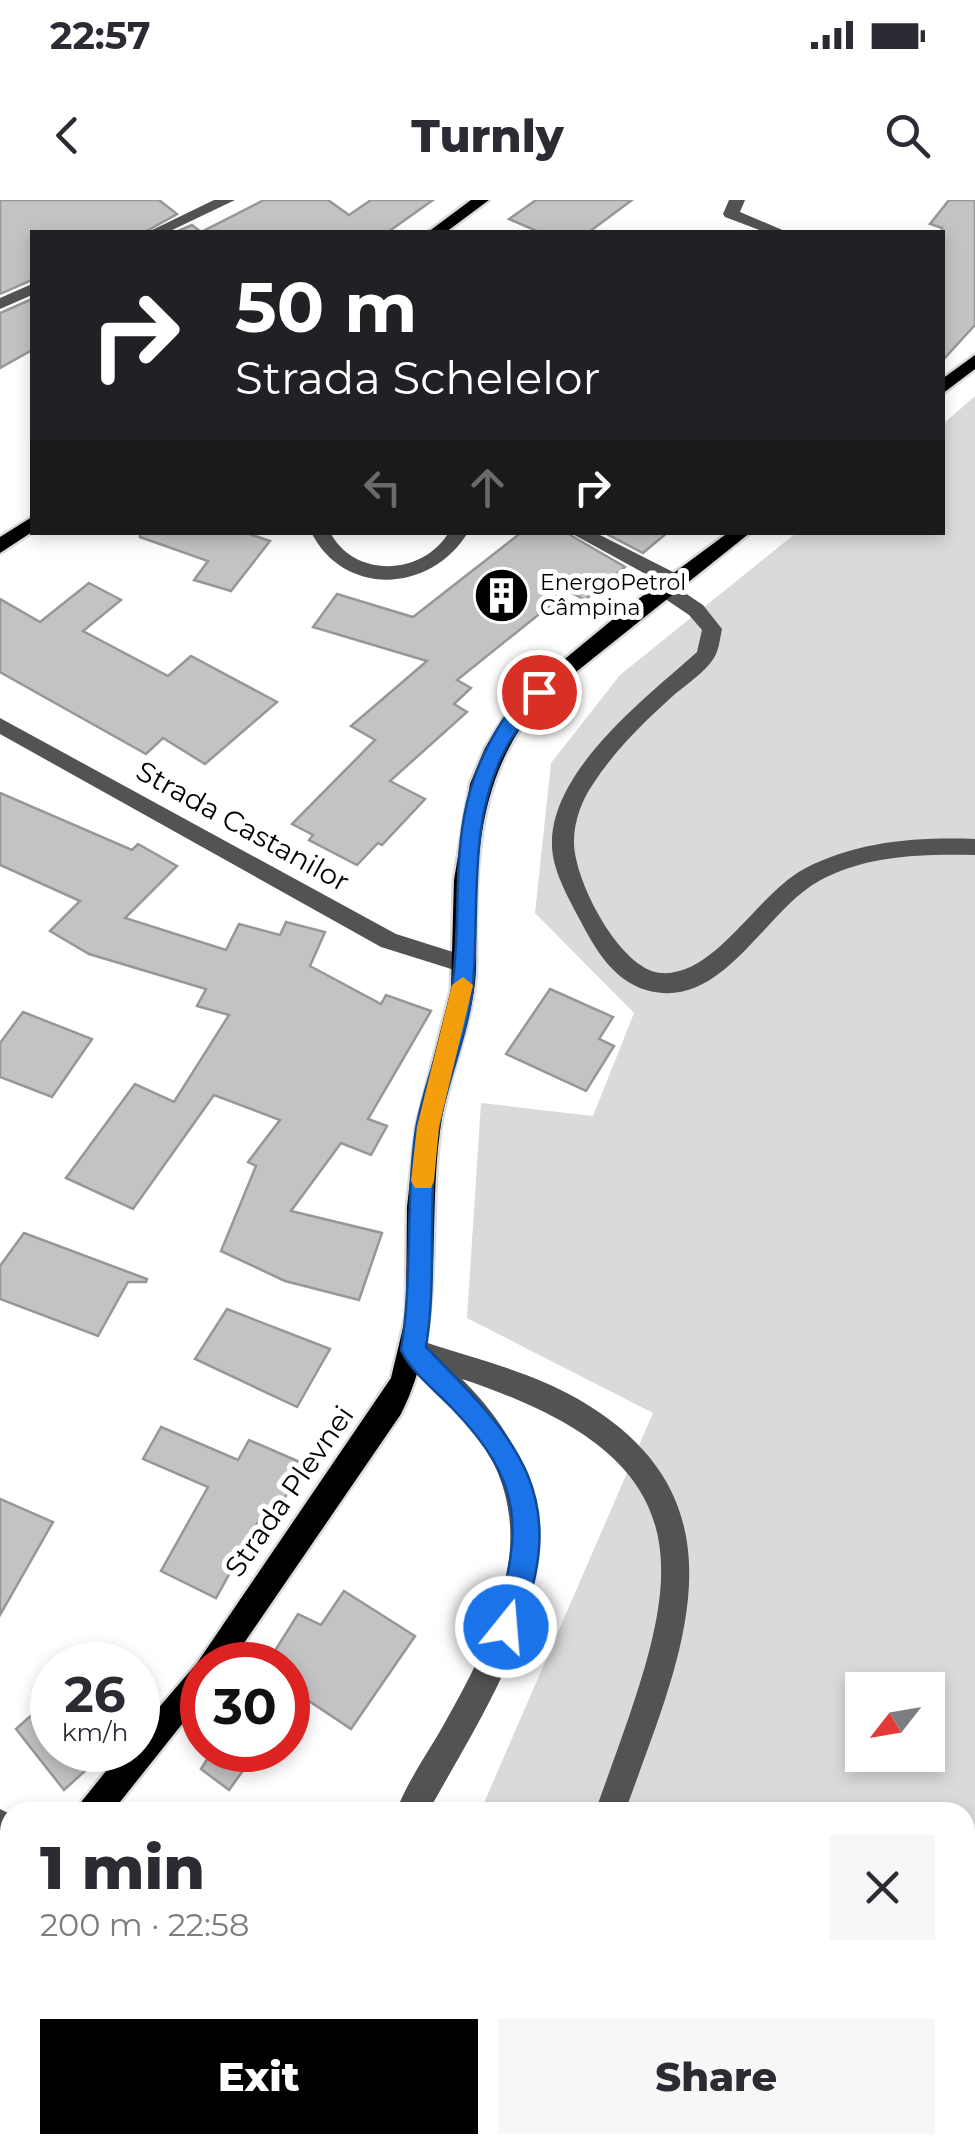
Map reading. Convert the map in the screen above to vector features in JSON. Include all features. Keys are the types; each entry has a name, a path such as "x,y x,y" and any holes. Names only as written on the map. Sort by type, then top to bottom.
{"main road":[{"path":"439,230 481,200"},
{"path":"945,386 975,360"},
{"path":"0,546 30,524"},
{"name":"Strada Plevnei","path":"226,1642 391,1406 413,1350 419,1315 420,1208 428,1127 458,1017 473,824 481,784 496,748 515,716 539,692 738,535"},
{"path":"101,1802 180,1703"}],"street":[{"path":"160,230 227,200"},
{"path":"737,200 730,214 774,230"},
{"path":"0,304 30,290"},
{"path":"321,535 327,550 338,559 352,566 387,572 439,559 451,549 458,535"},
{"path":"583,535 670,585 712,629 706,655 638,714 608,747 575,798 562,840 564,862 586,908 609,948 631,975 652,985 685,982 704,972 793,886 826,869 877,851 975,847"},
{"name":"Strada Castanilor","path":"0,725 389,942 464,964"},
{"path":"413,1350 486,1425 514,1471 527,1515 524,1570 506,1627 476,1694 417,1802"},
{"path":"413,1350 568,1407 620,1440 655,1482 676,1534 680,1591 666,1647 613,1802"}],"shaded area":[{"path":"975,396 975,1802 484,1802 653,1413 467,1318 481,1103 593,1116 634,1013 535,913 551,763 620,675 794,535 945,535 945,422"}],"building":[{"path":"0,200 159,200 177,214 149,230 30,230 30,281 0,294"},
{"path":"264,200 328,200 349,215 371,200 433,200 391,230 205,230"},
{"path":"536,200 632,200 592,230 534,230 509,219"},
{"path":"949,200 975,200 975,325 945,358 945,230 930,224"},
{"path":"30,300 30,351 0,368 0,313"},
{"path":"252,535 270,541 231,591 194,580 208,561 140,537"},
{"path":"518,535 570,535 625,567 585,600 568,591 457,680 471,688 454,704 467,712 390,781 425,799 382,845 378,843 357,865 309,840 313,835 292,824 375,740 351,726 427,661 313,627 337,594 413,617"},
{"path":"609,535 664,535 643,553"},
{"path":"89,583 121,600 83,631 168,676 191,656 277,702 205,764 163,738 146,754 0,672 0,599 40,622"},
{"path":"0,793 132,850 138,844 177,866 125,918 226,950 239,924 280,935 286,922 325,932 310,966 381,1004 386,995 431,1011 368,1119 387,1126 371,1155 341,1143 291,1211 382,1233 359,1300 285,1281 221,1251 256,1166 248,1162 280,1120 214,1095 133,1209 66,1178 135,1084 174,1102 229,1015 197,1006 206,989 89,954 50,931 80,901 0,865"},
{"path":"550,989 613,1017 599,1039 614,1046 586,1091 506,1054"},
{"path":"23,1012 92,1039 52,1097 0,1077 0,1043"},
{"path":"24,1233 147,1279 146,1282 128,1282 98,1336 0,1299 0,1266"},
{"path":"227,1309 330,1349 297,1407 195,1359"},
{"path":"161,1427 238,1460 249,1440 302,1463 276,1516 264,1511 216,1598 161,1571 208,1487 143,1459"},
{"path":"0,1499 53,1522 0,1615"},
{"path":"344,1591 415,1636 351,1729 310,1702 310,1642 280,1642 298,1614 321,1625"},
{"path":"30,1717 30,1747 16,1729"},
{"path":"50,1772 84,1772 64,1790"},
{"path":"205,1772 242,1772 229,1790"}],"slow traffic":[{"path":"423,1181 428,1127 463,985"}],"place":[{"name":"EnergoPetrol Câmpina","path":"501,595"}],"route":[{"path":"506,1627 524,1570 527,1515 514,1471 486,1425 413,1350 419,1315 420,1208 428,1127 463,989 466,880 473,824 481,784 496,748 515,716 539,692"}]}
